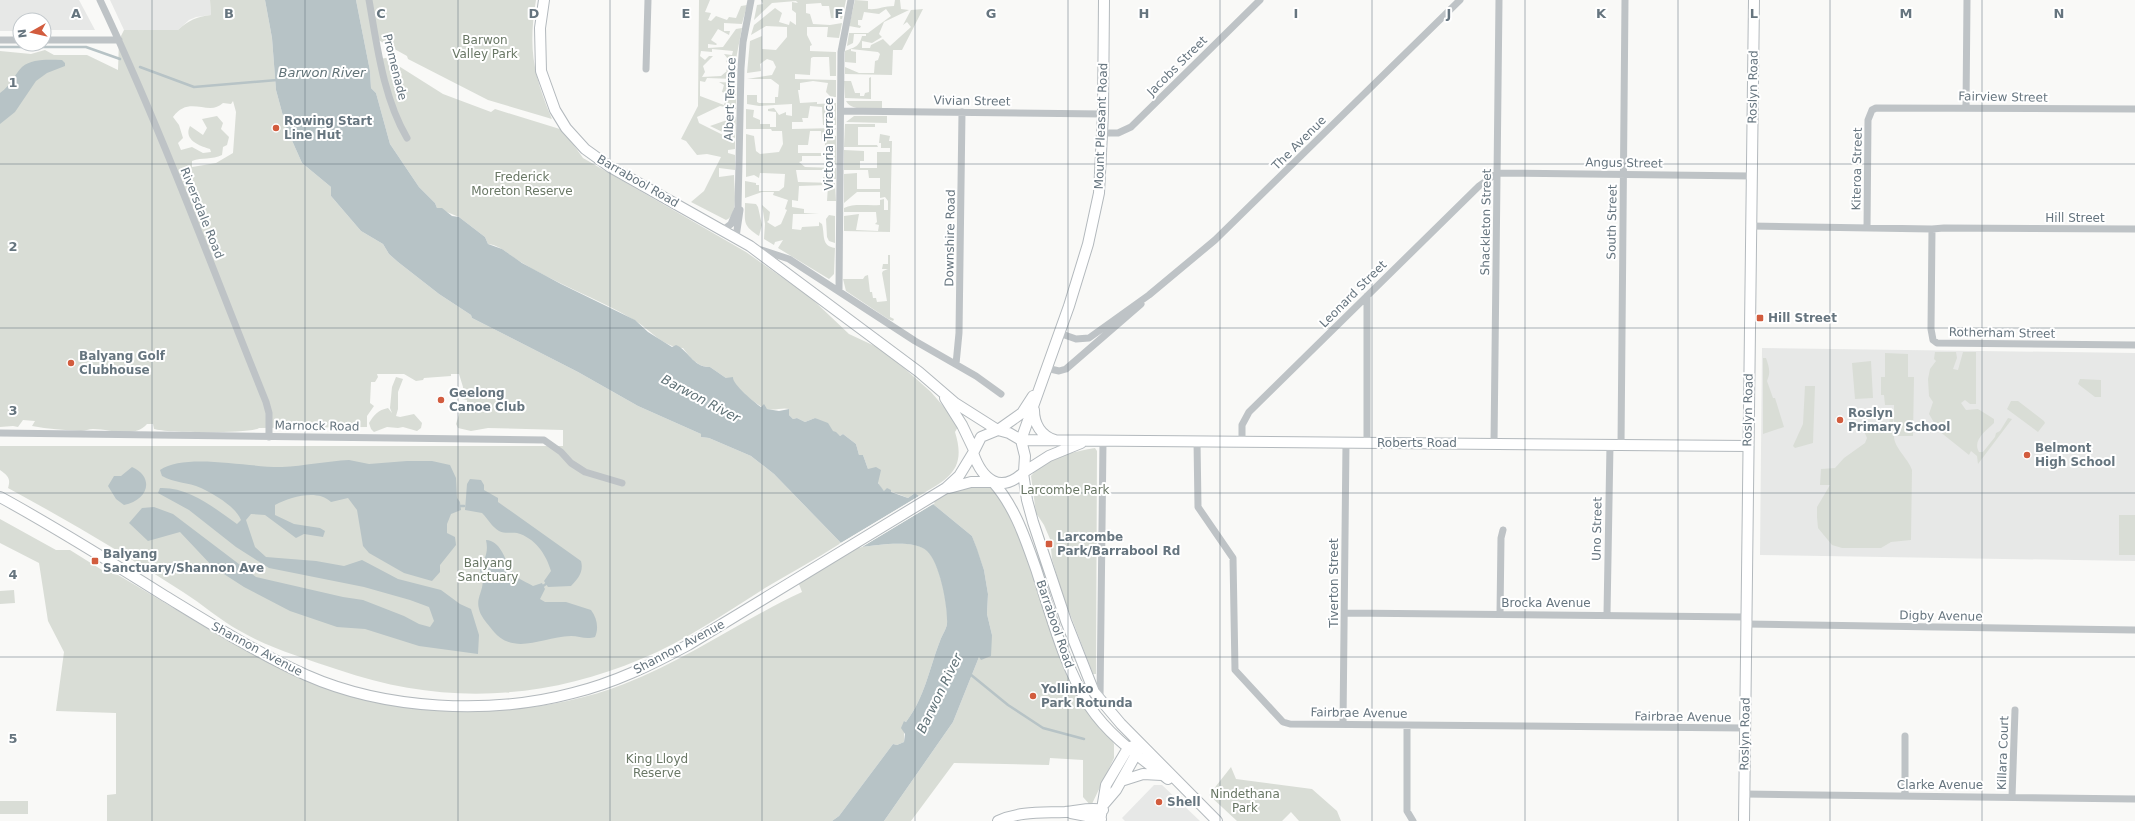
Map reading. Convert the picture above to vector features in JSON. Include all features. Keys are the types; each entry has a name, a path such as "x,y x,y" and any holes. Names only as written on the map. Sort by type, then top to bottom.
{"street":[{"name":"Riversdale Road","path":"100,0 119,40 266,402 269,413 269,437"},
{"name":"Promenade","path":"369,0 389,93 398,123 407,138"},
{"name":"Barrabool Road","path":"544,0 540,28 542,71 555,110 566,128 585,149 610,167 750,246 838,310 937,387 955,403 997,429"},
{"path":"646,69 648,0"},
{"name":"Albert Terrace","path":"736,237 740,218 738,200 741,68 743,42 751,0"},
{"name":"Victoria Terrace","path":"839,290 841,52 851,0"},
{"name":"Mount Pleasant Road","path":"1021,440 1035,406 1046,368 1069,306 1094,220 1099,193 1103,114 1104,0"},
{"name":"Jacobs Street","path":"1102,133 1118,133 1131,127 1260,0"},
{"name":"The Avenue","path":"1059,333 1076,339 1087,339 1149,295 1221,235 1460,0"},
{"name":"Shackleton Street","path":"1494,444 1499,0"},
{"name":"South Street","path":"1621,445 1625,0"},
{"name":"Roslyn Road","path":"1744,821 1750,226 1754,0"},
{"path":"1966,107 1967,0"},
{"path":"0,40 12,40"},
{"path":"52,40 119,40"},
{"name":"Fairview Street","path":"1872,110 1881,107 2135,109"},
{"name":"Kiteroa Street","path":"1867,228 1868,120 1872,110"},
{"name":"Vivian Street","path":"840,111 1103,114"},
{"name":"Downshire Road","path":"956,364 959,333 962,112"},
{"name":"Angus Street","path":"1497,173 1751,176"},
{"name":"Leonard Street","path":"1242,442 1242,425 1249,412 1479,186 1497,173"},
{"name":"Albert Terrace","path":"723,230 731,224 735,218 738,200"},
{"name":"Hill Street","path":"1750,226 1932,229 2135,229"},
{"name":"Rotherham Street","path":"1932,229 1930,328 1933,340 1937,343 2135,345"},
{"name":"Barrabool Road","path":"750,246 787,258 839,290 915,341 976,376 1001,394"},
{"name":"The Avenue","path":"1046,368 1059,371 1066,369 1128,316 1149,295"},
{"path":"1366,296 1367,443"},
{"name":"Mount Pleasant Road","path":"997,429 1022,413 1040,386"},
{"name":"Barrabool Road","path":"937,387 962,425 973,452"},
{"path":"1035,406 1035,420 1039,429 1048,437 1061,441"},
{"path":"997,429 1009,432 1021,440 1025,456 1023,473 1008,482 993,482 978,466 973,452 981,437 997,429"},
{"name":"Marnock Road","path":"0,433 544,440 561,452 571,464 585,472 622,483"},
{"name":"Roberts Road","path":"1021,440 1748,446"},
{"name":"Roberts Road","path":"1023,473 1049,456 1087,441"},
{"path":"1100,701 1103,441"},
{"name":"Fairbrae Avenue","path":"1197,441 1198,507 1233,558 1235,670 1283,722 1290,724 1745,728"},
{"name":"Tiverton Street","path":"1343,724 1346,443"},
{"name":"Uno Street","path":"1607,614 1610,445"},
{"name":"Shannon Avenue","path":"0,497 51,525 266,656 308,676 351,690 393,699 468,706 540,700 604,684 649,666 688,645 792,583 946,488 959,476 973,452"},
{"name":"Barrabool Road","path":"1023,473 1030,512 1087,675 1100,701 1193,798 1218,821"},
{"name":"Shannon Avenue","path":"946,488 971,482 993,482"},
{"name":"Barrabool Road","path":"993,482 1006,497 1021,528 1073,675 1096,715 1128,748 1193,798"},
{"path":"1500,614 1500,538 1504,530"},
{"name":"Brocka Avenue","path":"1345,613 1607,614 1746,620"},
{"name":"Digby Avenue","path":"1746,620 2135,630"},
{"path":"1087,675 1095,681 1099,680 1101,674"},
{"name":"Killara Court","path":"2012,797 2015,710"},
{"path":"1407,725 1408,811 1413,821"},
{"path":"1905,736 1905,796"},
{"path":"1102,814 1106,785 1128,748 1140,743"},
{"path":"1102,814 1137,755 1140,743"},
{"path":"1121,781 1143,774 1164,776"},
{"name":"Clarke Avenue","path":"1744,794 2135,799"},
{"path":"998,821 1011,815 1034,812 1067,812 1090,808 1102,814"}],"shaded area":[{"path":"0,0 79,0 95,30 52,30 52,12 12,12 12,31 0,31"},
{"path":"110,0 210,0 211,15 196,17 189,20 178,30 124,30"},
{"path":"1762,348 2135,353 2135,561 1760,555"},
{"name":"Shell","path":"1154,785 1162,785 1200,821 1125,821 1122,818"}],"green space":[{"name":"Balyang Sanctuary","path":"210,0 265,0 272,38 276,90 286,127 302,163 331,187 331,196 361,231 383,244 389,254 398,262 439,294 471,315 472,318 578,372 638,406 701,434 701,437 709,438 751,456 774,474 841,543 689,635 641,659 604,673 566,683 529,690 491,693 453,693 415,689 377,681 339,670 263,643 233,627 183,592 118,551 8,488 8,478 0,470 0,446 563,446 563,430 488,428 471,431 458,428 456,424 463,402 467,404 467,400 462,399 463,387 459,374 424,378 423,380 416,381 404,374 377,374 378,377 375,382 371,382 370,403 374,406 367,416 367,427 259,428 253,430 226,432 191,432 154,429 153,424 147,424 142,429 136,431 122,432 100,429 81,431 44,428 32,426 35,421 23,420 18,427 0,427 0,51 31,54 49,52 54,55 87,55 118,70 119,40 124,30 178,30 193,20 211,15","holes":["233,101 236,112 233,153 216,163 192,167 192,161 222,155 223,147 227,145 229,137 221,129 223,123 217,116 202,119 207,128 203,135 190,126 188,131 189,135 194,142 210,149 211,152 203,153 192,147 181,150 178,143 183,138 179,125 173,117 179,110 186,107 192,106 212,108 223,103 231,104"]},
{"name":"Frederick Moreton Reserve","path":"356,0 536,0 532,33 534,61 540,88 552,119 488,100 408,59 407,56 373,37 378,59 386,58 443,94 491,112 495,109 563,130 583,158 746,252 810,297 849,334 879,348 904,368 931,392 950,414 958,427 955,432 959,456 957,464 952,472 939,484 919,496 915,493 908,498 893,492 884,491 878,483 880,473 868,469 863,455 859,455 856,444 843,434 840,436 815,418 805,422 797,418 793,419 789,415 789,409 767,409 763,407 742,392 732,379 726,378 710,367 698,364 683,348 669,345 640,324 620,312 547,277 500,248 488,244 485,237 459,217 437,208 435,203 419,187 390,144 376,93 371,88 370,71"},
{"path":"699,0 710,0 705,12 711,13 708,20 711,21 716,16 727,20 729,17 736,18 741,6 747,5 742,24 724,23 724,31 730,31 729,35 718,29 711,40 717,44 708,44 708,48 723,47 736,29 742,28 736,59 728,64 726,61 728,59 724,54 732,55 733,51 712,49 712,52 701,51 700,56 705,60 709,56 713,56 703,66 705,72 702,77 721,76 727,71 726,70 737,64 736,78 734,79 707,78 705,82 700,81 700,96 724,105 727,94 722,92 724,85 719,82 736,83 736,109 720,106 697,117 699,123 735,141 735,149 728,150 728,153 735,155 735,170 719,168 719,177 734,175 735,200 733,213 726,220 691,202 704,191 721,157 707,154 697,155 686,141 681,139 698,106"},
{"path":"761,0 846,0 842,19 831,18 829,6 822,6 821,3 806,4 806,13 810,14 813,24 830,25 842,23 839,38 827,37 828,27 807,27 807,35 812,45 810,46 810,51 836,52 836,76 830,76 829,57 811,58 810,75 795,74 795,79 836,80 836,97 831,97 826,92 828,83 813,81 800,83 800,90 798,90 800,103 836,103 836,125 823,125 822,107 810,106 808,118 802,118 803,122 792,122 792,129 836,128 824,136 822,141 821,131 810,131 808,145 798,145 798,153 825,153 827,138 836,136 836,164 826,164 824,156 802,156 802,161 799,162 805,167 836,168 836,179 823,179 823,177 825,177 825,170 796,170 798,182 835,183 836,201 827,201 828,185 799,186 798,201 792,200 792,207 804,209 804,213 819,214 793,214 792,229 801,230 802,227 819,226 819,222 822,224 824,239 827,245 835,248 834,274 829,279 778,248 783,240 775,242 774,245 764,239 765,224 762,205 770,212 769,220 767,222 775,227 781,224 787,210 785,209 788,200 773,195 774,192 762,192 745,198 745,181 759,185 759,191 779,191 784,187 785,174 760,173 759,178 754,175 746,177 746,134 754,136 756,151 760,154 779,152 783,144 782,131 772,131 771,129 746,129 746,109 754,110 753,117 760,120 760,124 770,124 770,127 776,127 776,112 768,111 768,109 774,108 779,115 786,112 786,115 792,116 792,104 759,106 747,104 747,95 757,95 757,102 759,103 775,103 775,97 778,97 779,85 771,79 747,79 772,75 776,67 773,61 767,59 760,64 761,71 747,73 750,41 762,36 762,49 776,50 787,37 787,27 766,26 751,35 754,25 775,8 782,13 779,22 789,25 790,21 796,25 796,13 792,10 792,2 798,3 796,1 772,3 754,20 757,5 763,4"},
{"path":"855,0 868,1 868,9 872,9 894,6 895,0 900,0 901,9 909,10 884,22 879,34 882,37 872,43 862,41 862,48 870,48 871,45 883,39 890,46 911,27 907,22 903,25 911,10 923,9 902,50 893,50 892,75 845,74 845,67 859,73 874,73 875,61 878,60 880,54 878,52 851,49 856,46 862,36 866,36 866,34 854,34 853,43 847,46 849,33 868,33 891,16 886,9 879,14 864,12 862,20 858,20 858,25 861,26 860,28 849,26"},
{"path":"851,49 851,51 856,52 856,63 845,62 845,51"},
{"path":"871,77 871,99 845,98 844,81 851,81 855,93 860,93 860,96 864,96 865,93 869,92 869,78"},
{"path":"846,101 882,101 882,108 857,108 853,107"},
{"path":"726,114 736,117 735,138 710,126 727,120"},
{"path":"854,116 887,116 887,123 846,122"},
{"path":"845,124 875,124 875,127 858,127 858,145 877,145 878,147 844,147"},
{"path":"880,134 890,136 889,141 892,141 890,232 844,231 844,216 859,214 856,230 878,231 879,225 875,224 877,222 876,212 844,212 844,208 848,206 880,205 880,200 884,199 884,210 888,210 888,201 885,197 880,198 880,192 857,192 844,203 844,174 857,173 857,189 880,189 880,178 869,178 868,170 844,170 844,150 864,151 864,161 860,161 860,168 877,168 877,152 890,152 890,148 881,148 881,143 879,143"},
{"path":"745,203 756,204 758,207 762,225 759,236 747,226"},
{"path":"829,215 835,216 835,243 829,241 827,237 826,219"},
{"path":"888,255 890,255 890,317 894,319 893,321 846,291 843,279 863,279 868,275 870,292 872,292 873,298 876,298 877,302 887,301 882,273 888,269 882,269 883,264 888,264"},
{"path":"1935,352 1956,352 1957,358 1953,369 1958,370 1963,352 1976,352 1976,404 1970,404 1965,400 1961,403 1966,410 1978,409 1994,419 1994,423 1981,436 1977,444 1979,452 1983,452 1995,437 1996,433 2000,431 2008,418 2012,419 1978,464 1977,456 1971,451 1969,455 1939,431 1929,414 1933,402 1929,396 1928,379 1930,369 1936,361 1934,359"},
{"path":"1885,353 1908,354 1908,377 1914,377 1913,436 1894,436 1896,445 1908,461 1912,470 1911,540 1891,542 1881,548 1842,548 1832,545 1818,528 1817,507 1830,485 1820,485 1821,469 1835,468 1844,458 1865,443 1867,438 1862,426 1865,426 1873,431 1889,426 1890,416 1886,411 1893,412 1894,433 1894,405 1885,405 1884,395 1881,395 1881,377 1885,377"},
{"path":"1763,358 1766,358 1768,364 1769,372 1767,381 1773,398 1775,398 1784,427 1763,434"},
{"path":"1871,361 1873,398 1855,399 1852,363"},
{"path":"396,377 403,379 398,392 398,409 396,416 400,417 414,414 422,423 421,428 417,431 403,427 387,427 374,432 369,423 375,415 388,408 392,413 390,408 392,387"},
{"path":"2080,379 2101,380 2101,397 2095,397 2078,384"},
{"path":"1805,386 1815,386 1813,443 1795,448 1793,446 1803,424"},
{"path":"2011,401 2018,401 2044,421 2045,423 2038,432 2007,409"},
{"name":"Larcombe Park","path":"1095,448 1097,451 1096,674 1093,674 1062,593 1052,559 1050,539 1044,525 1036,513 1031,476 1045,464 1060,456"},
{"path":"992,482 1013,510 1050,624 1114,744 1114,758 1091,806 1083,797 1083,760 1050,758 1049,765 954,763 911,821 884,821 953,722 979,657 992,635 987,614 988,594 984,570 972,536 933,504 946,488"},
{"path":"2119,515 2135,515 2135,555 2119,555"},
{"name":"King Lloyd Reserve","path":"0,519 56,550 70,550 102,570 104,567 113,574 118,575 236,645 285,670 319,683 384,702 424,709 482,711 541,706 598,693 624,684 692,652 802,592 797,579 862,539 862,547 886,544 906,544 922,547 928,551 940,575 943,586 947,607 947,624 918,703 906,722 904,721 904,742 897,745 893,744 839,816 832,821 107,821 107,795 116,794 116,713 56,711 64,652 48,621 39,563 0,543"},
{"path":"14,590 15,603 0,604 0,591"},
{"name":"Nindethana Park","path":"1231,767 1236,779 1312,789 1337,811 1341,821 1299,821 1291,812 1282,821 1237,821 1209,795"},
{"path":"0,801 28,801 28,814 0,814"}],"water":[{"name":"Barwon River","path":"265,0 356,0 370,71 371,88 376,93 390,144 419,187 435,203 437,208 442,208 452,216 459,217 485,237 488,244 502,249 522,263 561,284 635,320 648,332 672,347 676,345 680,347 700,365 710,367 726,378 733,377 736,384 761,407 764,404 767,409 779,411 789,409 789,415 793,419 797,418 805,422 815,418 828,423 833,431 840,436 843,434 856,444 859,455 863,455 868,469 876,467 881,470 878,483 884,491 887,488 891,490 891,492 908,498 915,493 919,496 841,543 774,474 751,456 709,438 701,437 701,434 638,406 578,372 472,318 471,315 439,294 389,254 383,244 361,231 331,196 331,187 302,163 286,127 276,90 272,38"},
{"path":"62,60 65,63 65,66 47,73 36,81 15,112 0,124 0,93 22,67 36,61"},
{"path":"349,460 369,464 432,461 450,465 456,478 457,498 460,502 461,510 451,514 447,524 447,533 455,537 456,545 440,565 440,572 432,581 404,573 369,553 363,546 357,510 348,498 331,502 325,498 311,495 296,497 275,505 275,515 294,524 320,528 325,531 323,537 304,534 296,538 265,515 251,514 246,520 255,547 266,557 316,561 344,566 362,560 398,579 441,590 460,604 471,609 479,635 478,654 419,646 365,629 337,627 290,611 244,587 213,567 180,532 148,541 129,523 142,508 154,507 173,514 256,577 343,597 363,600 404,616 419,624 430,627 434,621 429,607 410,600 364,587 269,568 236,547 189,510 158,493 160,488 181,491 210,505 237,524 241,520 234,510 224,501 201,488 162,476 160,470 171,465 202,461 282,467"},
{"path":"132,467 144,477 146,489 138,499 132,503 124,505 116,499 108,486 114,476 121,476"},
{"path":"470,479 481,480 484,485 484,490 498,498 498,502 581,561 581,572 571,586 548,587 544,581 551,571 543,553 534,543 523,535 499,531 482,513 465,510 467,484"},
{"name":"Barwon River","path":"933,504 972,536 977,549 984,570 988,594 987,614 992,635 991,656 981,660 979,657 953,722 884,821 832,821 839,816 893,744 897,745 904,742 905,734 901,728 904,721 906,722 918,703 947,624 945,597 939,575 932,557 927,551 921,547 905,544 886,544 862,547"},
{"path":"486,540 492,541 496,544 511,570 518,578 533,586 542,583 545,589 540,599 545,602 566,602 591,610 597,623 595,637 586,638 571,636 527,644 517,644 508,642 499,636 482,616 478,604 483,582 480,571 486,552"}],"pier":[{"path":"921,495 920,498 842,545 839,544"},
{"path":"932,502 935,503 860,548 861,546"}],"waterway":[{"path":"0,47 86,47 120,59"},
{"path":"140,67 194,87 277,80"},
{"path":"970,674 1008,705 1043,728 1084,739"}],"place":[{"name":"Rowing Start Line Hut","path":"276,128"},
{"name":"Hill Street","path":"1760,318"},
{"name":"Balyang Golf Clubhouse","path":"71,363"},
{"name":"Geelong Canoe Club","path":"441,400"},
{"name":"Roslyn Primary School","path":"1840,420"},
{"name":"Belmont High School","path":"2027,455"},
{"name":"Larcombe Park/Barrabool Rd","path":"1049,544"},
{"name":"Balyang Sanctuary/Shannon Ave","path":"95,561"},
{"name":"Yollinko Park Rotunda","path":"1033,696"},
{"name":"Shell","path":"1159,802"}],"park label":[{"name":"Barwon Valley Park","path":"485,47"}]}
